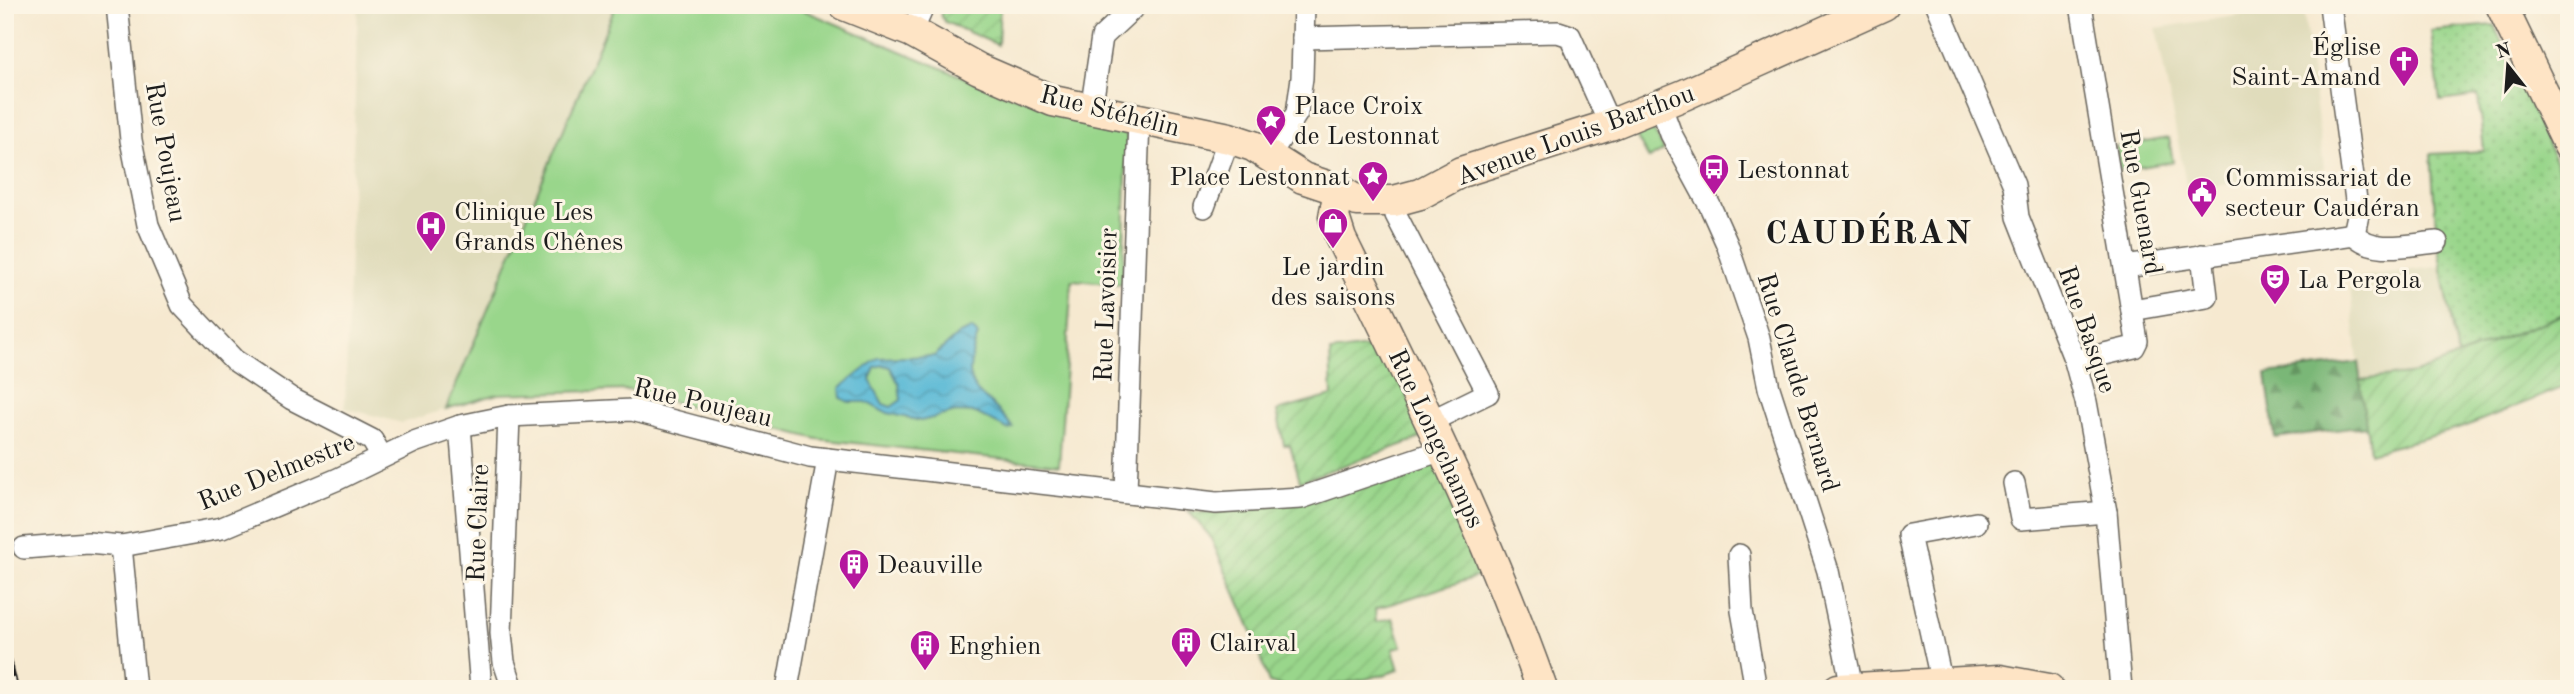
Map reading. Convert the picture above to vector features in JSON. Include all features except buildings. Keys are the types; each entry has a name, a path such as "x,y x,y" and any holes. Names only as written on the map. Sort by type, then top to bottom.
{"street":[{"name":"Rue Poujeau","path":"117,5 131,140 148,225 182,305 234,360 292,399 372,440 382,457 414,442 460,426 509,416 632,410 828,459 1216,503 1301,498 1445,449"},
{"name":"Rue Stéhélin","path":"844,5 918,19 989,74 1053,101 1229,138 1269,156 1303,178 1339,190"},
{"path":"1091,111 1102,37 1136,5"},
{"path":"1269,156 1297,113 1303,78 1304,5"},
{"name":"Avenue Louis Barthou","path":"1339,190 1357,201 1394,201 1420,194 1461,172 1610,125 1884,5"},
{"name":"Rue Basque","path":"1937,5 2014,185 2018,217 2075,361 2086,402 2106,512 2121,689"},
{"name":"Rue Guenard","path":"2075,361 2134,347 2137,341 2081,5"},
{"path":"2330,5 2358,215 2354,234"},
{"path":"2501,5 2569,146"},
{"path":"1303,38 1558,32 1570,36 1579,52 1610,125"},
{"name":"Rue Claude Bernard","path":"1661,104 1671,134 1727,244 1759,338 1769,388 1828,571 1845,688"},
{"name":"Rue Lavoisier","path":"1126,492 1139,120"},
{"path":"1203,207 1229,138"},
{"path":"1339,190 1461,172"},
{"name":"Rue Longchamps","path":"1339,190 1334,217 1341,239 1445,449 1511,601 1542,689"},
{"path":"1394,201 1396,215 1488,393 1431,421"},
{"path":"2125,267 2354,234"},
{"path":"2354,234 2364,244 2378,247 2437,242"},
{"path":"2133,310 2207,297 2202,255"},
{"name":"Rue Claire","path":"509,416 501,633 504,662 513,689"},
{"name":"Rue Claire","path":"460,426 481,689"},
{"name":"Rue Delmestre","path":"24,548 88,544 121,546 222,528 382,457"},
{"path":"787,689 828,459"},
{"path":"2014,483 2021,519 2106,512"},
{"path":"1942,684 1909,535 1976,523"},
{"path":"121,546 135,689"},
{"path":"1739,555 1742,611 1756,689"},
{"path":"476,634 501,633"},
{"path":"1845,688 2000,680 2043,688"}],"shaded area":[{"name":"Clinique Les Grands Chênes","path":"358,5 616,5 446,409 402,423 345,408"},
{"path":"2303,6 2324,168 2306,176 2187,189 2156,28"},
{"path":"2443,266 2458,356 2416,373 2360,380 2349,278"}],"green space":[{"path":"616,5 791,5 999,92 1123,131 1127,137 1123,284 1072,280 1059,465 817,439 628,390 498,394 446,409"},
{"path":"941,5 1000,5 998,45 945,22 941,17"},
{"path":"2494,25 2569,192 2569,312 2458,356 2437,242 2431,154 2484,151 2478,96 2440,101 2431,31"},
{"path":"1652,128 1664,150 1649,159 1634,132"},
{"path":"2169,138 2173,162 2120,170 2116,147"},
{"path":"2569,312 2569,385 2461,428 2370,453 2360,380 2416,373"},
{"path":"1383,345 1427,436 1300,481 1290,445 1284,445 1277,411 1332,396 1330,352"},
{"path":"2358,362 2367,426 2275,438 2266,374"},
{"path":"1430,463 1441,468 1486,574 1375,609 1376,622 1393,618 1402,646 1393,649 1399,670 1351,682 1315,687 1269,683 1251,629 1210,536 1188,511 1214,513"}],"water":[{"path":"972,329 978,335 972,356 971,381 1013,428 1009,430 976,413 956,412 921,421 884,412 866,402 849,402 841,398 840,388 878,358 934,356 959,334","holes":["875,367 890,367 899,384 901,400 891,407 883,404 870,380"]}],"railway":[{"path":"5,646 15,689"}],"place":[{"name":"Église Saint-Amand","path":"2404,88"},
{"name":"Place Croix de Lestonnat","path":"1271,147"},
{"name":"Lestonnat","path":"1714,196"},
{"name":"Place Lestonnat","path":"1373,203"},
{"name":"Commissariat de secteur Caudéran","path":"2202,219"},
{"name":"Le jardin des saisons","path":"1333,250"},
{"name":"Clinique Les Grands Chênes","path":"431,253"},
{"name":"La Pergola","path":"2275,306"},
{"name":"Deauville","path":"854,591"},
{"name":"Clairval","path":"1186,669"},
{"name":"Enghien","path":"925,672"}],"district":[{"name":"CAUDÉRAN","path":"1869,231"}]}
